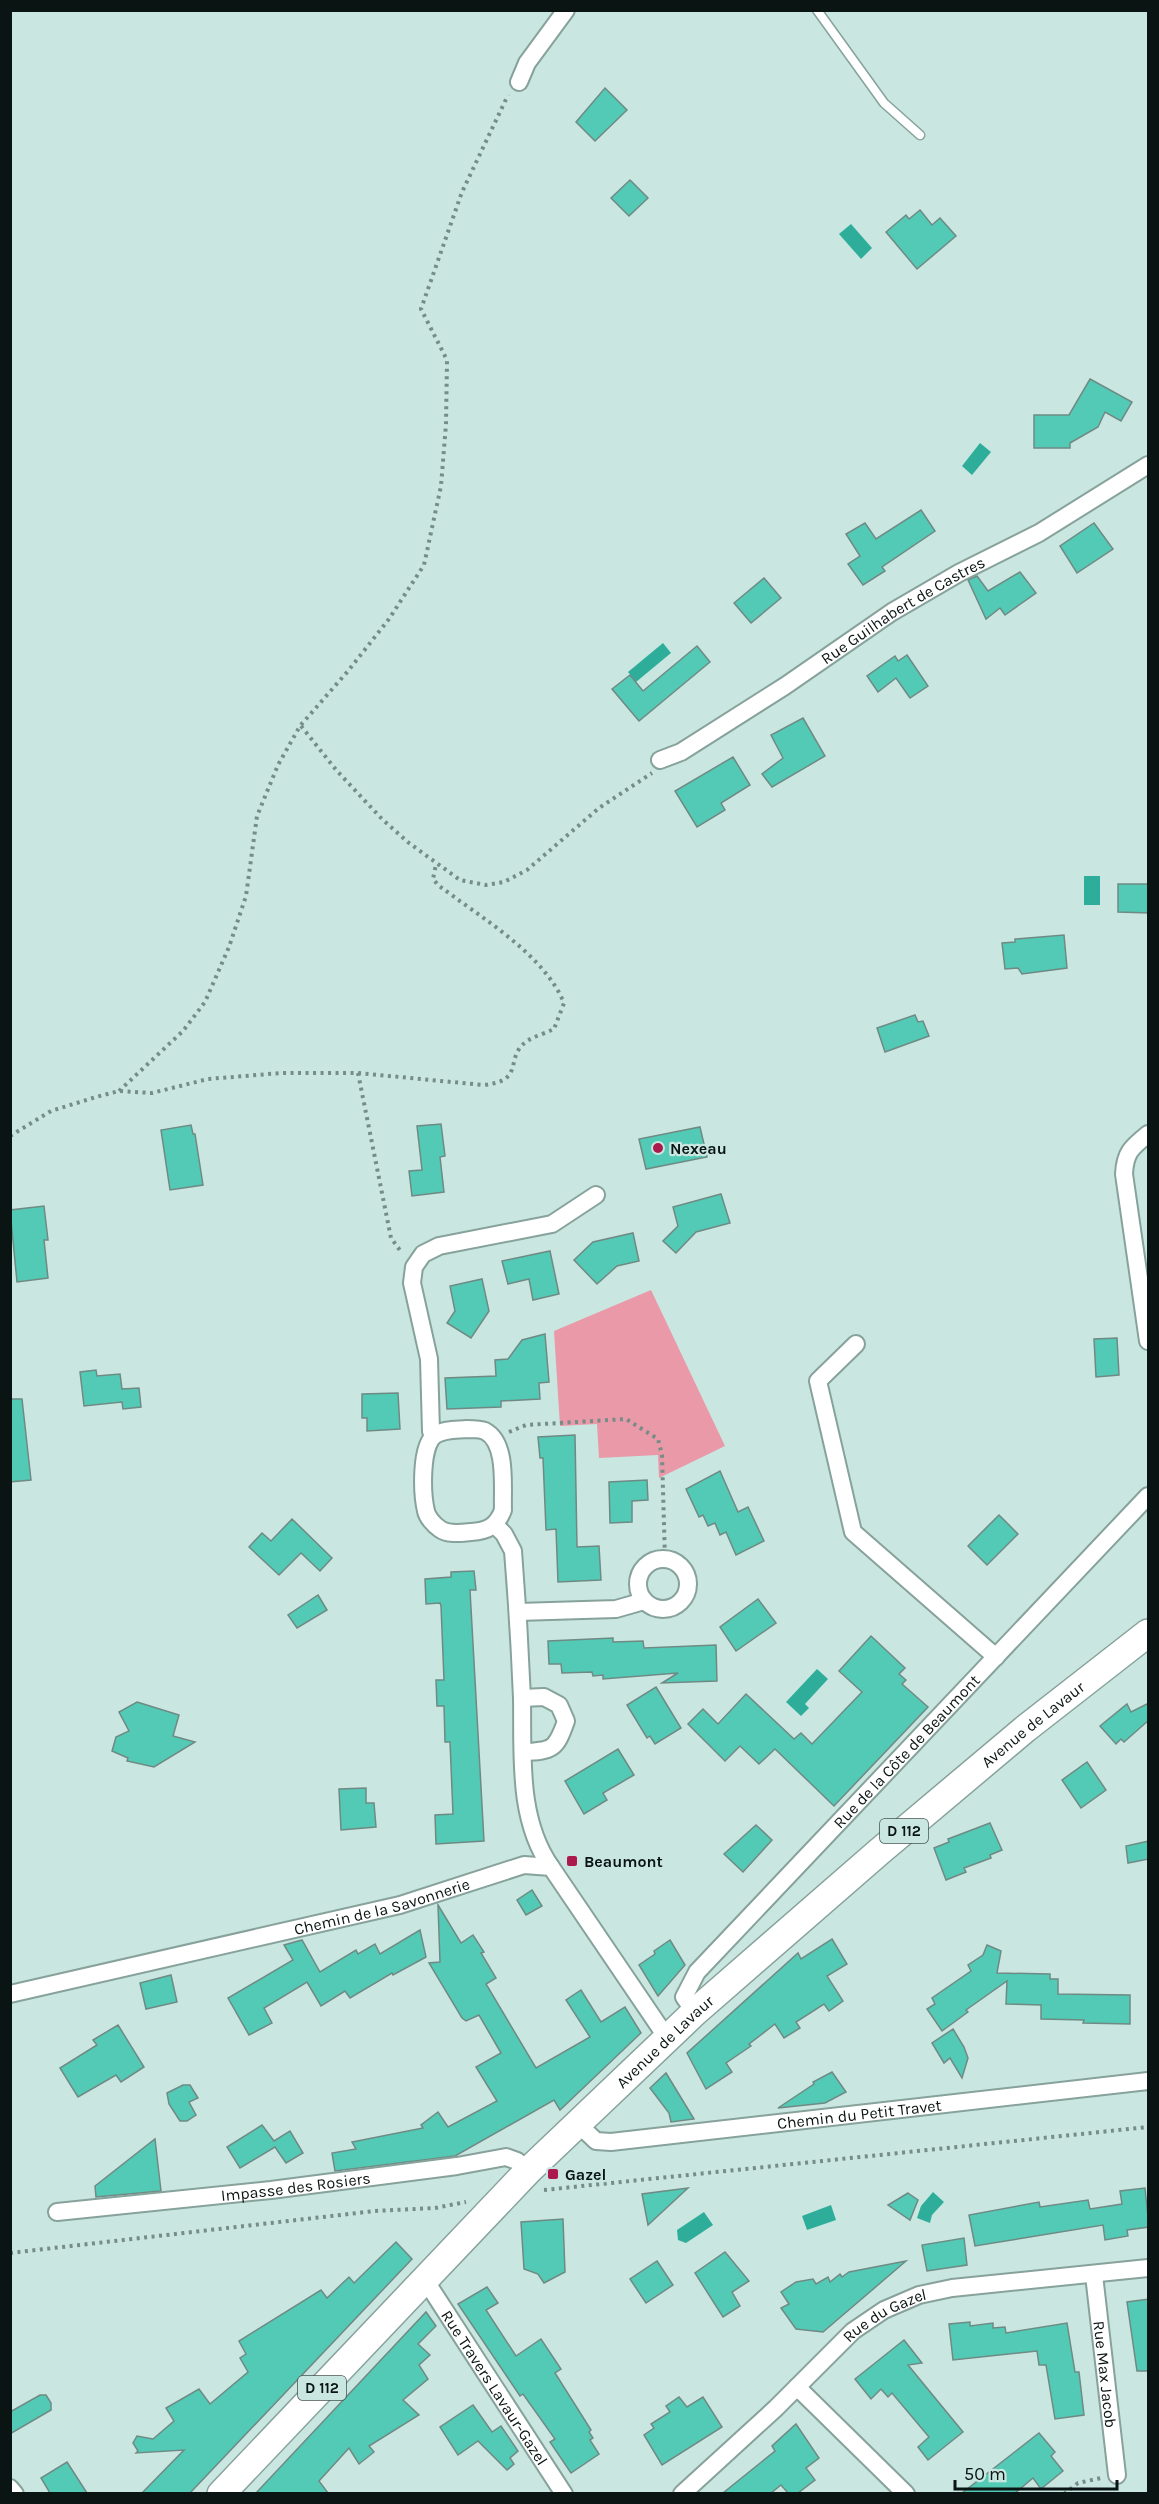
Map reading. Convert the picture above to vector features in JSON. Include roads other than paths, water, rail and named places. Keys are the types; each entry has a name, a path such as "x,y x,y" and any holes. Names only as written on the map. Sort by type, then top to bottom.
{"main road":[{"name":"Avenue de Lavaur","path":"221,2493 528,2171 695,2012 1025,1729 1149,1633"}],"street":[{"path":"519,82 527,63 566,10"},
{"name":"Rue Guilhabert de Castres","path":"660,760 681,752 785,686 892,612 959,573 1039,533 1149,465"},
{"path":"1149,1134 1133,1146 1125,1159 1124,1174 1149,1341"},
{"path":"434,1436 431,1431 429,1359 412,1283 414,1267 423,1254 439,1246 552,1224 596,1195"},
{"path":"856,1344 818,1381 853,1532 996,1657"},
{"path":"467,1429 483,1430 495,1438 501,1451 502,1510 495,1525 479,1532 447,1533 430,1520 426,1512 423,1457 434,1436 444,1431 467,1429"},
{"name":"Rue de la Côte de Beaumont","path":"695,2012 684,1997 697,1972 1149,1496"},
{"path":"495,1525 513,1551 522,1698 524,1794 542,1853 667,2038"},
{"path":"518,1612 616,1609 644,1601 658,1609 666,1610 674,1607 686,1596 689,1588 685,1572 680,1565 665,1559 657,1560 643,1569 638,1585 644,1601"},
{"path":"522,1698 544,1697 560,1705 566,1721 560,1741 545,1751 523,1752"},
{"name":"Chemin de la Savonnerie","path":"10,1994 400,1905 524,1865 551,1867"},
{"name":"Chemin du Petit Travet","path":"577,2123 596,2141 610,2142 1149,2081"},
{"name":"Impasse des Rosiers","path":"57,2212 271,2190 457,2166 506,2157 517,2160 528,2171"},
{"name":"Rue du Gazel","path":"682,2493 797,2387 853,2331 884,2310 919,2295 952,2288 1149,2268"},
{"name":"Rue Max Jacob","path":"1094,2275 1117,2475"},
{"name":"Rue Travers Lavaur-Gazel","path":"423,2282 431,2289 564,2493"},
{"path":"797,2387 906,2493"},
{"path":"10,2488 15,2493"}],"lane":[{"path":"817,10 884,103 920,135"}],"place":[{"name":"Nexeau","path":"658,1148"},
{"name":"Beaumont","path":"572,1861"},
{"name":"Gazel","path":"553,2174"}]}
